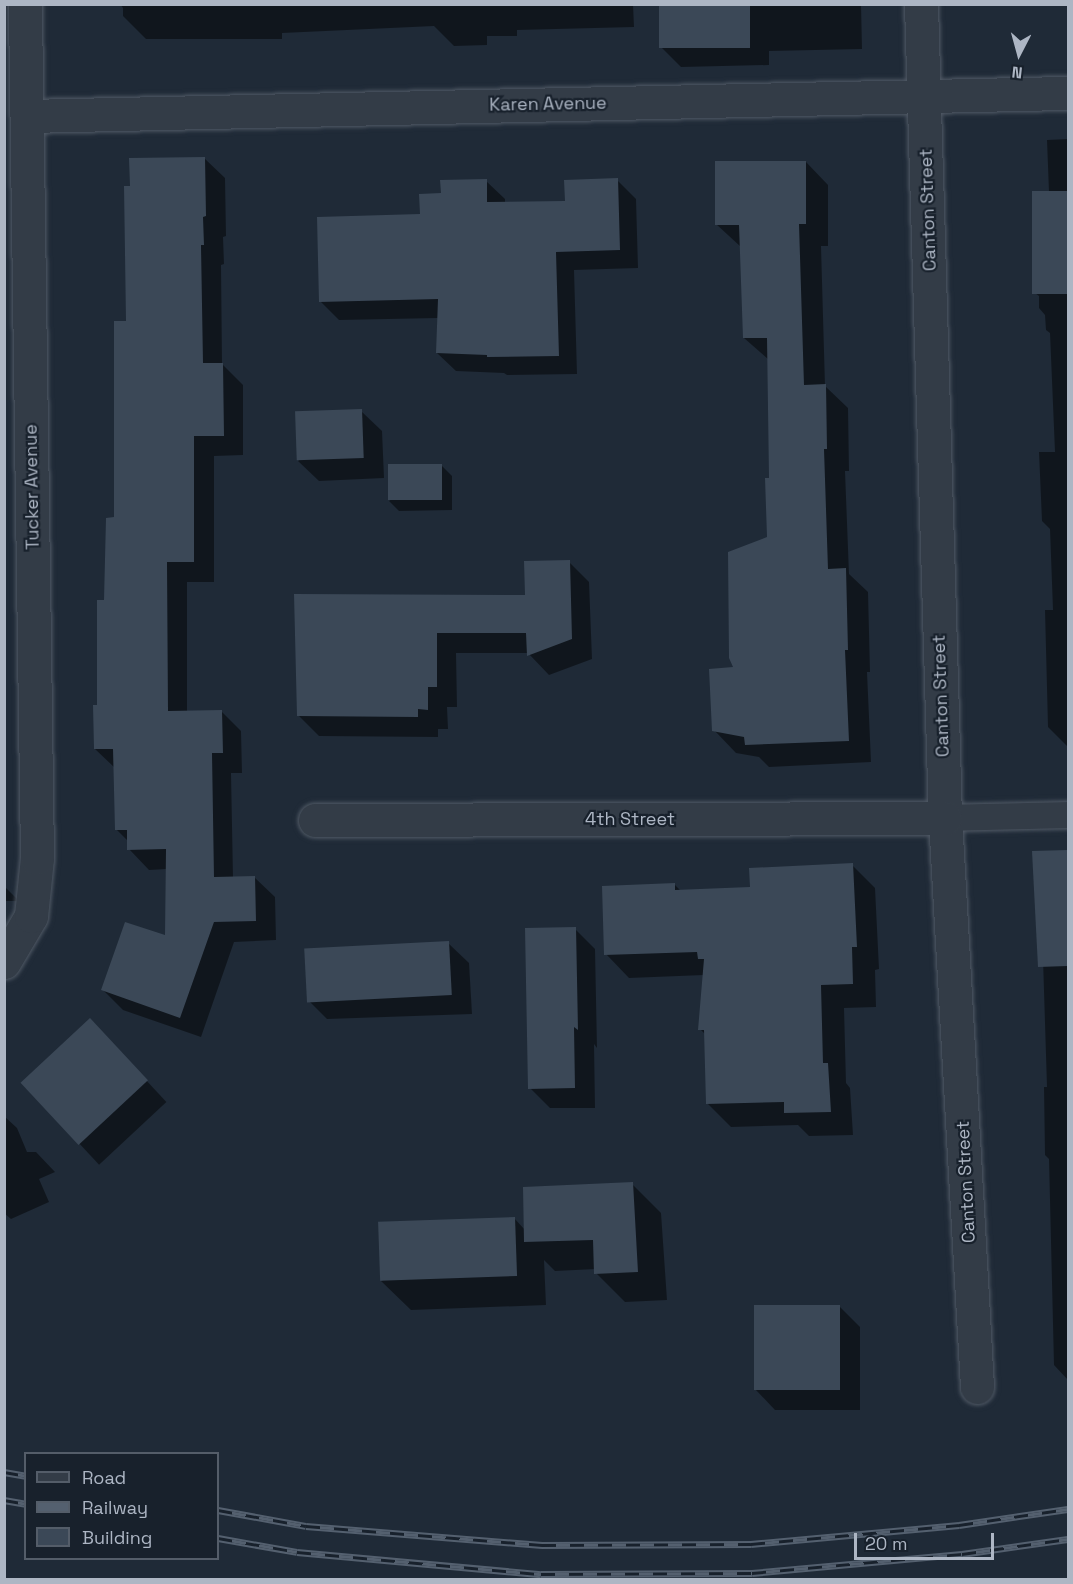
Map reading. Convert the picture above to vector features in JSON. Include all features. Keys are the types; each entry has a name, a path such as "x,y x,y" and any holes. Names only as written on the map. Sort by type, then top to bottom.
{"street":[{"name":"Tucker Avenue","path":"4,962 31,916 37,858 25,4"},
{"name":"Canton Street","path":"921,4 945,818 977,1387"},
{"name":"Karen Avenue","path":"27,116 1068,93"},
{"name":"4th Street","path":"315,820 945,818"}],"lane":[{"path":"945,818 1068,815"}],"building":[{"path":"659,4 750,4 750,48 659,48"},
{"path":"205,157 206,216 203,217 204,245 201,245 203,363 223,363 224,436 194,436 194,562 167,562 168,711 222,710 223,753 212,753 214,877 255,876 256,921 214,922 180,1018 101,990 125,922 165,935 166,849 127,850 127,830 115,830 113,749 94,749 93,705 97,705 97,600 104,600 106,518 114,517 114,321 126,321 124,186 130,186 129,158"},
{"path":"715,161 806,161 806,224 799,224 804,385 826,384 827,449 824,449 828,569 846,568 848,650 845,650 849,741 745,745 744,737 712,731 709,669 733,667 729,658 728,552 767,537 765,478 769,478 767,338 743,338 739,225 715,225"},
{"path":"618,178 620,250 556,252 559,356 487,357 487,355 436,353 438,299 319,302 317,217 420,214 419,194 441,193 440,180 487,179 487,202 565,201 564,180"},
{"path":"1032,191 1068,191 1068,294 1032,294"},
{"path":"362,409 364,458 297,460 295,411"},
{"path":"388,464 442,464 442,500 388,500"},
{"path":"570,560 572,639 527,656 526,633 437,633 437,687 428,687 428,710 418,709 418,717 297,716 294,594 525,595 524,561"},
{"path":"1068,850 1068,966 1038,967 1032,851"},
{"path":"853,863 857,947 852,947 853,984 821,985 823,1063 828,1063 831,1112 784,1113 784,1102 706,1104 704,1030 698,1030 704,959 698,959 697,952 604,955 602,886 675,883 675,890 750,887 749,868"},
{"path":"576,927 578,1030 574,1027 575,1088 528,1089 525,928"},
{"path":"449,941 452,995 307,1003 304,949"},
{"path":"90,1018 148,1080 78,1145 21,1083"},
{"path":"633,1182 638,1272 594,1274 593,1240 524,1242 523,1187"},
{"path":"515,1217 517,1276 380,1281 378,1222"},
{"path":"754,1305 840,1305 840,1390 754,1390"}],"railway":[{"path":"4,1472 24,1476"},
{"path":"4,1500 24,1504"},
{"path":"219,1510 306,1526 542,1545 751,1544 959,1525 1068,1509"},
{"path":"219,1538 297,1552 541,1574 752,1573 962,1554 1068,1539"}]}
